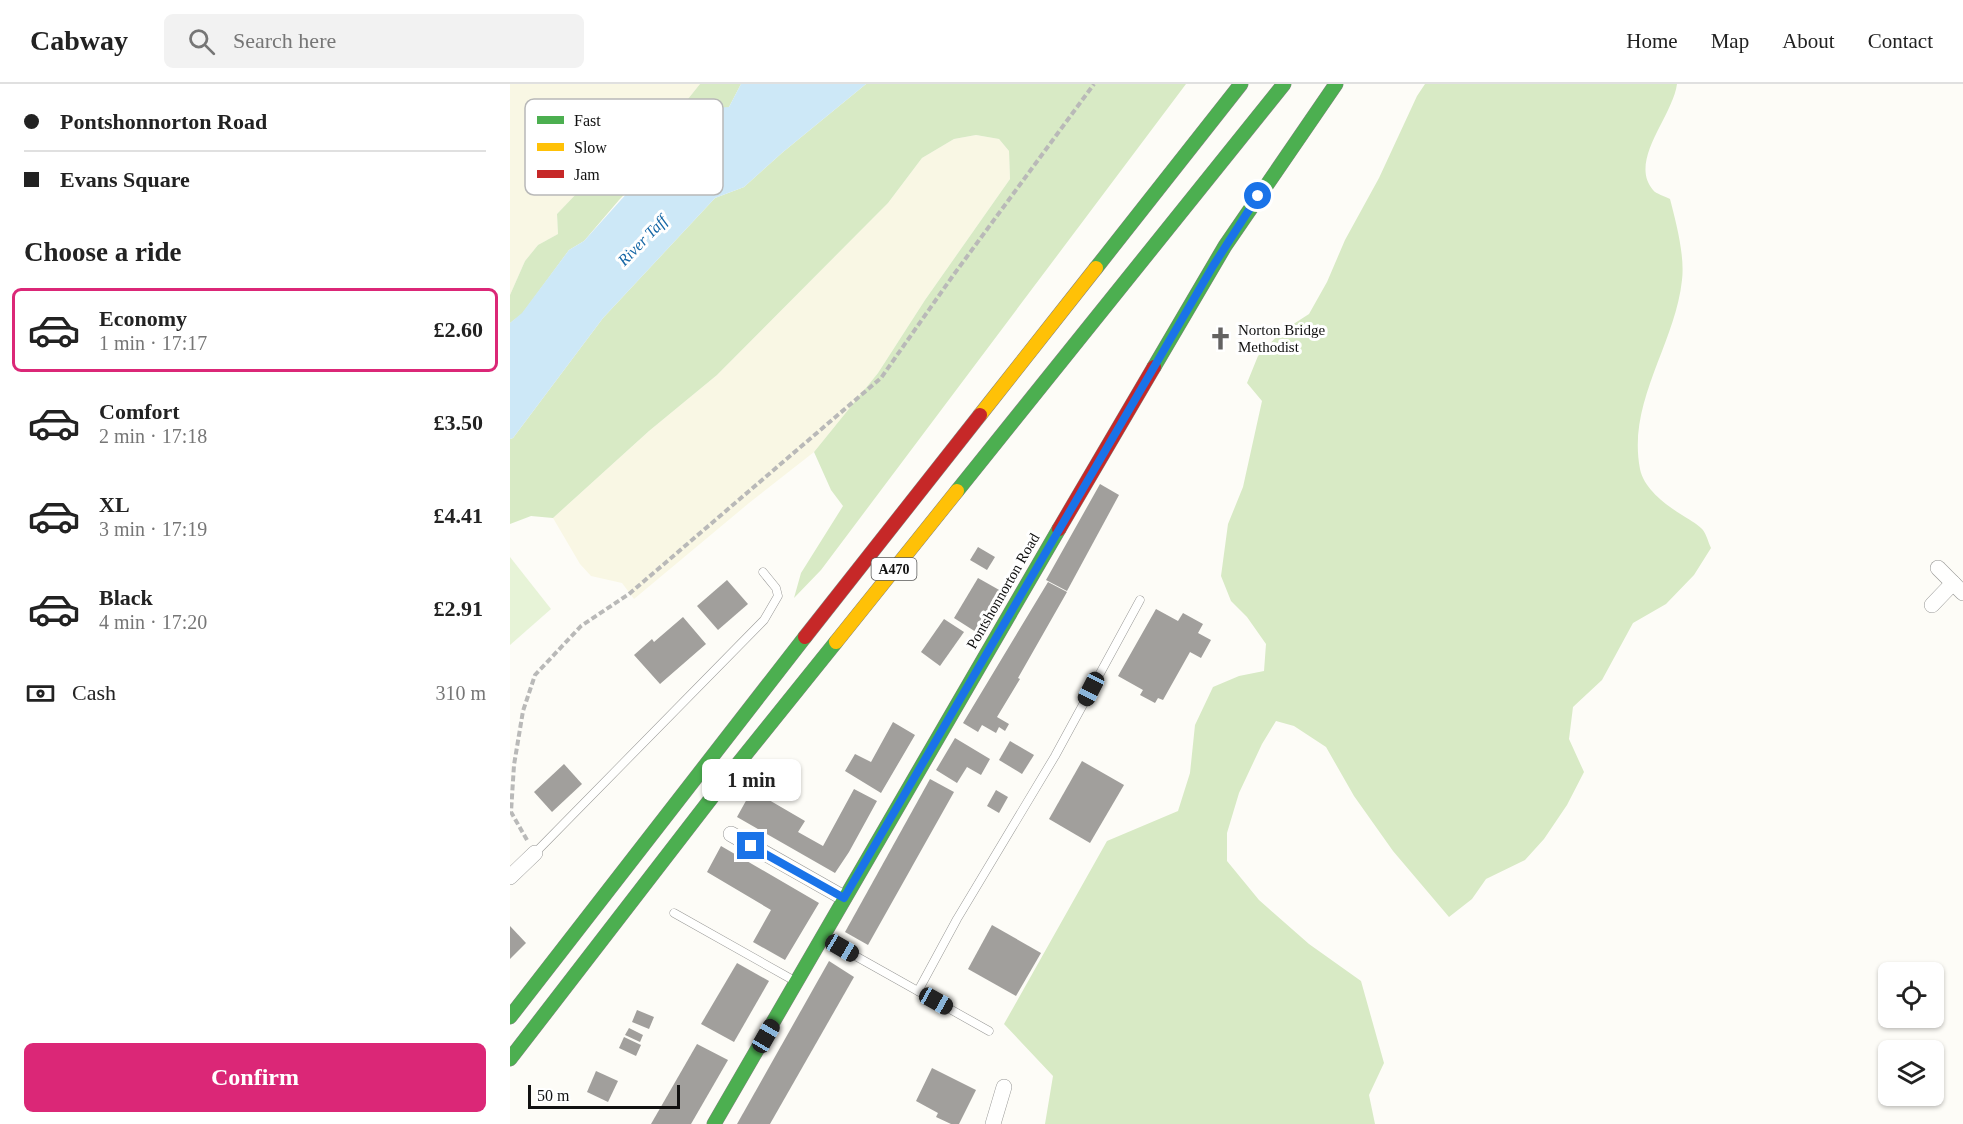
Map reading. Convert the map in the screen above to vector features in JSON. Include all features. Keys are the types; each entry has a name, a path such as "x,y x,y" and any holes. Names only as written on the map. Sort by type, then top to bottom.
{"main road":[{"name":"A470","path":"510,1017 702,768 1241,84"},
{"name":"A470","path":"510,1059 733,770 1284,84"},
{"name":"Pontshonnorton Road","path":"714,1124 1225,246 1336,84"}],"street":[{"path":"1932,605 1958,588 1938,568"},
{"path":"731,834 844,898"},
{"path":"510,877 535,853"},
{"path":"993,1124 1004,1087"}],"lane":[{"path":"535,853 764,620 778,596 776,588 763,572"},
{"path":"918,991 957,919 1055,756 1140,600"},
{"path":"674,913 797,982"},
{"path":"823,937 989,1031"}],"path":[{"path":"535,853 511,812 514,765 523,711 534,675 581,626 629,594 881,378 1094,84"}],"shaded area":[{"path":"510,84 700,84 688,99 525,99 525,195 575,195 557,214 558,234 538,245 525,261 510,295"},
{"path":"976,135 999,139 1009,151 1010,179 925,300 878,373 814,452 634,599 622,583 591,576 580,564 553,518 649,431 717,375 888,203 922,158 954,139"}],"green space":[{"path":"700,84 741,84 729,107 723,111 723,99 688,99"},
{"path":"866,84 1186,84 821,570 794,598 801,573 843,506 831,490 814,452 878,373 925,300 1010,179 1009,151 999,139 976,135 954,139 922,158 888,203 717,375 649,431 553,518 531,516 510,524 510,439 603,318 715,198 744,187"},
{"path":"1425,84 1677,84 1674,97 1654,138 1646,166 1647,178 1653,190 1670,199 1683,271 1678,304 1640,420 1638,444 1640,469 1646,483 1663,501 1701,528 1711,548 1694,575 1666,604 1633,623 1602,680 1573,707 1569,739 1584,772 1567,805 1544,839 1525,860 1486,879 1472,899 1449,917 1393,851 1354,796 1326,747 1294,726 1276,721 1262,744 1239,793 1227,833 1227,861 1259,900 1309,944 1361,981 1384,1063 1369,1095 1375,1124 1045,1124 1053,1076 1004,1024 1107,841 1178,811 1190,773 1195,725 1213,687 1239,676 1264,671 1266,644 1247,617 1231,601 1221,576 1228,524 1243,487 1262,401 1247,383 1258,356 1281,332 1309,314"},
{"path":"575,195 624,195 584,241 569,250 522,314 510,323 510,295 525,261 538,245 558,234 557,214"},
{"path":"510,557 551,609 510,645"}],"water":[{"path":"741,84 866,84 744,187 723,195 723,107 729,107"},
{"name":"River Taff","path":"625,195 723,195 715,198 603,318 510,439 510,323 522,313 569,250 584,241"}],"building":[{"path":"1100,484 1119,495 1067,591 1046,580"},
{"path":"978,547 995,557 987,570 970,560"},
{"path":"978,578 1001,591 976,632 954,618"},
{"path":"727,580 748,604 718,630 697,606"},
{"path":"1048,582 1067,592 997,717 1009,724 1005,731 999,727 996,733 982,725 978,732 963,723"},
{"path":"1156,609 1178,621 1183,613 1203,624 1198,633 1211,640 1201,658 1190,652 1163,700 1158,698 1155,703 1140,695 1143,690 1118,676"},
{"path":"683,617 706,644 660,684 634,655 652,639 654,642"},
{"path":"944,619 964,632 940,666 921,652"},
{"path":"893,722 915,735 881,793 845,771 855,754 871,762"},
{"path":"955,738 990,759 981,775 967,767 957,783 936,770"},
{"path":"1010,741 1034,755 1022,774 999,760"},
{"path":"1082,761 1124,785 1090,843 1049,819"},
{"path":"564,764 582,784 552,812 534,792"},
{"path":"930,779 954,792 868,945 845,932"},
{"path":"753,788 805,821 798,832 823,846 854,789 877,801 835,873 737,817"},
{"path":"996,790 1008,797 999,813 987,806"},
{"path":"721,846 819,903 785,960 753,942 771,910 707,872"},
{"path":"992,925 1041,953 1016,996 968,969"},
{"path":"510,926 526,943 510,959"},
{"path":"829,961 854,977 770,1124 737,1124"},
{"path":"737,963 769,981 734,1042 701,1024"},
{"path":"637,1010 654,1017 649,1029 632,1022"},
{"path":"629,1028 643,1035 640,1042 625,1035"},
{"path":"624,1037 641,1045 636,1056 619,1048"},
{"path":"697,1044 728,1060 691,1124 651,1124"},
{"path":"932,1068 976,1090 959,1124 951,1124 936,1117 938,1113 916,1101"},
{"path":"596,1071 618,1081 608,1102 587,1092"}],"traffic: fast":[{"path":"1096,268 1241,84"},
{"path":"957,491 1284,84"},
{"path":"1154,367 1225,246 1336,84"},
{"path":"714,1124 1059,529"},
{"path":"510,1017 805,637"},
{"path":"510,1059 733,770 836,642"}],"traffic: slow":[{"path":"980,415 1096,268"},
{"path":"836,642 957,491"}],"traffic: jam":[{"path":"1059,529 1154,367"},
{"path":"805,637 980,415"}],"place":[{"name":"Norton Bridge Methodist","path":"1220,339"}],"route":[{"path":"751,846 844,898 1213,266 1258,196"}]}
